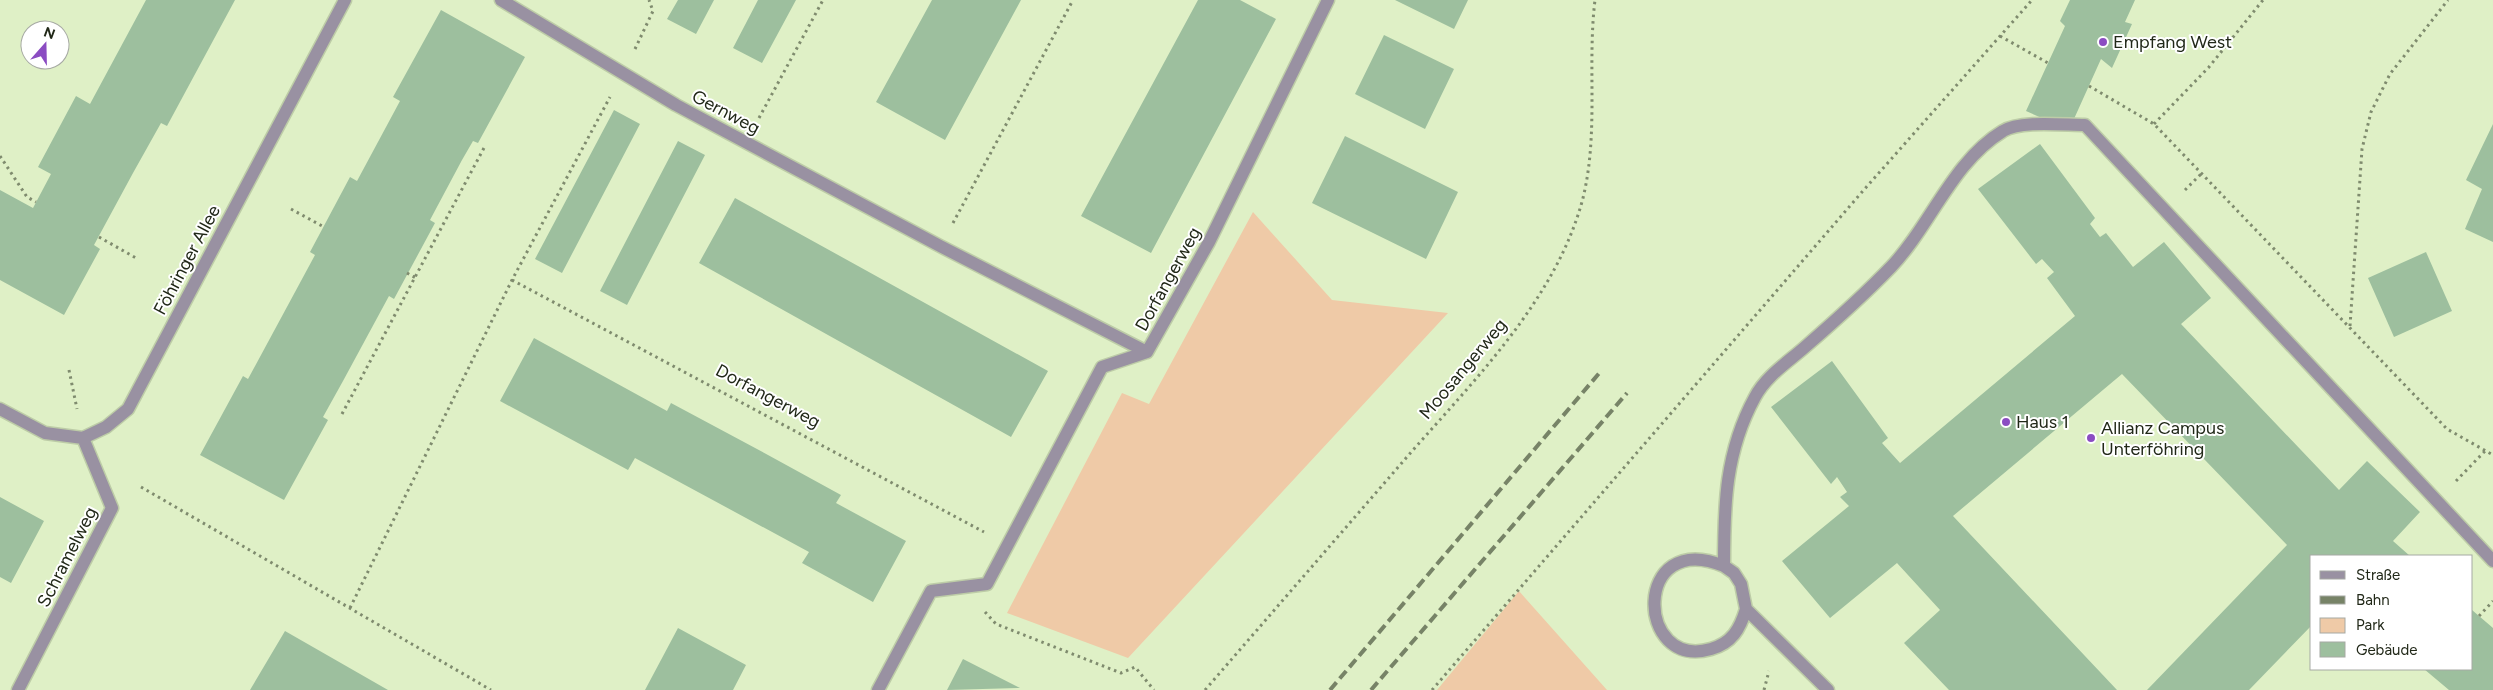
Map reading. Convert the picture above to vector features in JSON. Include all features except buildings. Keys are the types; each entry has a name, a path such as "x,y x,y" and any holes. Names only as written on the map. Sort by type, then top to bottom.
{"street":[{"name":"Föhringer Allee","path":"83,438 106,427 128,409 345,0"},
{"name":"Gernweg","path":"500,0 622,74 746,143 940,246 1147,352"},
{"name":"Dorfangerweg","path":"878,690 931,591 987,584 1102,367 1147,352 1209,242 1328,0"},
{"path":"1724,566 1726,481 1755,396 1768,379 1840,316 1891,267 1910,245 1961,170 1979,149 2005,129 2021,126 2085,125 2493,561"},
{"path":"0,409 46,433 83,438"},
{"name":"Schramelweg","path":"18,690 112,508 83,438"},
{"path":"1693,558 1709,560 1724,566 1734,574 1741,584 1746,609 1741,625 1732,638 1712,649 1704,651 1688,650 1673,644 1662,632 1655,618 1653,602 1657,586 1665,573 1678,564 1693,558"},
{"path":"1746,609 1828,690"}],"path":[{"path":"350,608 512,280 622,74 653,11 649,0"},
{"path":"746,143 823,0"},
{"path":"940,246 1073,0"},
{"name":"Moosangerweg","path":"1205,690 1471,383 1522,322 1546,284 1583,198 1593,123 1595,0"},
{"path":"1432,690 1862,192 2032,0"},
{"path":"2154,124 2209,67 2263,0"},
{"path":"2350,326 2362,149 2371,112 2390,74 2448,0"},
{"path":"2000,36 2048,63"},
{"path":"2089,86 2154,124 2447,429 2493,454"},
{"path":"342,414 485,146"},
{"path":"0,156 27,197 36,202"},
{"path":"291,209 324,227"},
{"path":"99,237 136,258"},
{"path":"407,273 416,278"},
{"name":"Dorfangerweg","path":"512,280 1007,544"},
{"path":"69,370 83,438"},
{"path":"2436,501 2486,450"},
{"path":"141,487 491,690"},
{"path":"964,586 996,624 1121,673 1135,667 1154,690"},
{"path":"2479,616 2493,601"}],"green space":[{"path":"1253,212 1332,300 1448,313 1128,658 1007,613 1122,393 1149,404"},
{"path":"1519,591 1607,690 1437,690"}],"railway":[{"path":"1330,690 1601,371"},
{"path":"1371,690 1627,393"}],"place":[{"name":"Empfang West","path":"2103,42"},
{"name":"Haus 1","path":"2006,422"},
{"name":"Allianz Campus Unterföhring","path":"2091,438"}]}
